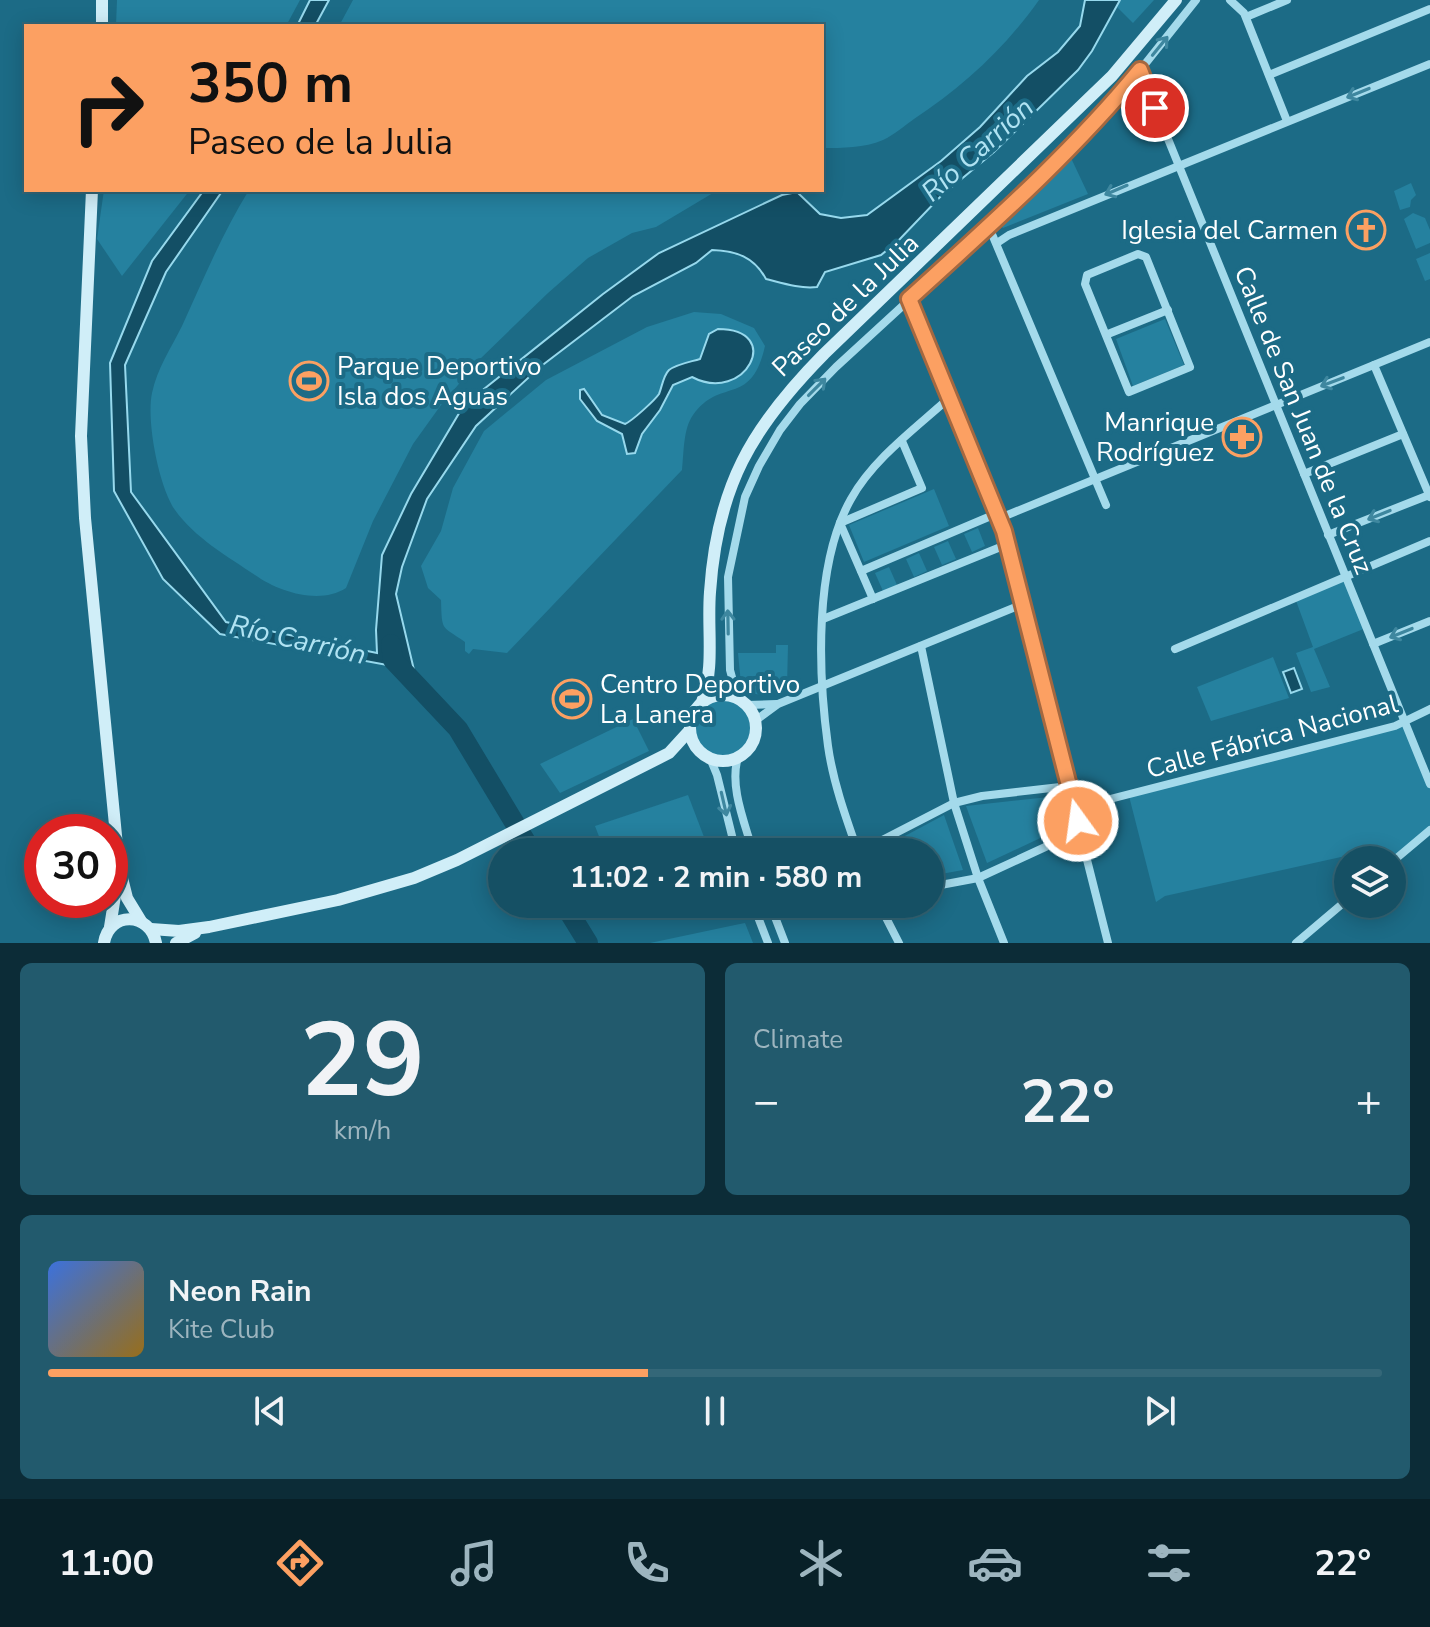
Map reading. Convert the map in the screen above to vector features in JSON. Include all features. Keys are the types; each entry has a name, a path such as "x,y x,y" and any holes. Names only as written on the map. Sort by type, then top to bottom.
{"street":[{"path":"102,0 102,24"},
{"name":"Paseo de la Julia","path":"702,702 710,672 710,595 718,526 736,471 765,420 787,391 824,354 1112,76 1176,0"},
{"name":"Paseo de la Julia","path":"742,702 730,670 728,577 745,497 780,430 800,404 989,227 1085,132 1196,0"},
{"path":"1230,0 1246,17 1287,121"},
{"path":"1246,17 1287,0"},
{"path":"1269,75 1430,9"},
{"path":"997,243 1023,229 1178,164 1430,64"},
{"name":"Calle de San Juan de la Cruz","path":"1140,70 1430,784"},
{"path":"92,192 81,436 85,518 114,814"},
{"path":"989,227 1106,505"},
{"path":"1138,254 1146,257 1168,310 1190,367 1129,392 1108,334 1085,284 1087,275 1138,254"},
{"path":"909,299 1008,544 1108,943"},
{"path":"1108,334 1168,310"},
{"path":"861,571 1430,342"},
{"path":"1328,535 1430,496 1374,365"},
{"path":"853,838 828,747 823,685 823,619 832,542 852,496 902,441 949,398"},
{"path":"1304,474 1403,434"},
{"path":"840,523 922,488 902,441"},
{"path":"840,523 873,599"},
{"path":"1175,649 1430,541"},
{"path":"823,619 1008,544"},
{"path":"755,721 778,704 1023,604"},
{"path":"1373,644 1430,621"},
{"path":"921,646 954,803 978,878 1004,943"},
{"name":"Paseo de la Julia","path":"710,672 721,695"},
{"path":"738,757 724,760 710,758 698,749 690,730 694,712 702,702 721,695 742,702 778,704"},
{"path":"742,702 755,721 752,742 738,757 735,774 749,838"},
{"name":"Calle Fábrica Nacional","path":"1075,808 1405,723 1430,709"},
{"path":"669,753 690,730"},
{"path":"110,927 125,919 179,931 209,927 373,891 457,860 669,753 698,749"},
{"path":"710,758 733,838"},
{"path":"883,838 954,803 982,796 1069,786"},
{"path":"1406,850 1430,830"},
{"path":"944,884 978,878 1080,831"},
{"path":"128,899 156,943"},
{"path":"1296,943 1334,911"},
{"path":"104,943 111,918"},
{"path":"758,918 768,943"},
{"path":"775,918 785,943"},
{"path":"886,918 899,943"},
{"path":"176,943 209,927"}],"shaded area":[{"path":"117,0 300,0 287,24 116,24"},
{"path":"353,0 1039,0 982,66 949,94 883,140 846,148 824,148 824,24 340,24"},
{"path":"1120,0 1154,0 1133,23 1117,7"},
{"path":"1071,158 1088,194 1003,228 1000,225"},
{"path":"1411,183 1416,195 1410,207 1400,210 1394,191"},
{"path":"104,192 188,192 122,276 97,239"},
{"name":"Parque Deportivo Isla dos Aguas","path":"248,192 715,192 656,227 632,233 588,258 480,359 413,444 373,521 346,588 324,596 300,594 276,587 212,546 175,510 159,470 152,436 152,393 157,376 221,240"},
{"path":"1413,213 1425,218 1430,230 1430,243 1416,249 1404,219"},
{"path":"1430,253 1430,279 1425,281 1416,259"},
{"path":"694,312 721,314 754,328 765,346 752,377 743,385 714,396 693,415 686,434 682,470 507,653 473,649 469,654 465,651 465,642 444,627 441,600 428,588 421,566 441,531 453,488 484,431 546,380 647,327"},
{"path":"1165,319 1184,365 1133,386 1116,339"},
{"path":"934,489 949,526 864,562 849,525"},
{"path":"978,528 985,546 972,552 964,534"},
{"path":"948,541 956,559 942,565 934,547"},
{"path":"919,553 927,571 914,577 906,559"},
{"path":"889,567 897,585 883,591 875,573"},
{"path":"1346,577 1366,628 1314,649 1330,687 1311,692 1296,653 1313,647 1295,598"},
{"path":"776,645 788,645 787,687 774,692 752,693 741,684 738,653 776,653"},
{"path":"1273,657 1289,698 1211,721 1197,687"},
{"path":"723,695 746,705 756,728 746,751 723,761 700,751 690,728 700,705"},
{"path":"633,719 649,751 560,793 540,764"},
{"path":"1405,723 1430,784 1430,830 1406,849 1406,846 1334,846 1334,859 1165,896 1156,902 1129,796"},
{"path":"688,795 704,837 600,838 595,826"},
{"path":"1058,796 1066,826 987,863 966,806"},
{"path":"944,815 963,870 944,873 944,838 901,838"},
{"path":"745,923 753,943 650,943 735,925"}],"water":[{"path":"310,0 329,0 316,24 298,24"},
{"path":"1085,0 1120,0 1078,70 881,255 825,272 817,287 811,287 766,279 750,260 712,250 696,263 633,296 540,367 476,426 427,499 402,567 396,594 414,670 220,634 163,579 114,491 110,363 152,261 203,192 222,192 166,272 125,365 131,492 226,622 377,653 382,555 411,494 464,405 659,253 782,195 797,192 820,214 841,218 867,215 941,161 980,127 1027,76 1058,52 1080,26"},
{"path":"718,329 738,332 750,340 753,352 750,364 741,374 728,381 711,383 692,377 673,385 642,434 635,453 627,454 622,434 597,421 580,399 580,390 584,389 602,415 625,424 657,397 669,370 700,359 709,334"},
{"path":"1294,668 1302,689 1291,693 1283,672"}],"waterway":[{"name":"Río Carrión","path":"391,644 393,660 458,729 524,838"},
{"name":"Río Carrión","path":"573,918 588,943"}],"place":[{"name":"Iglesia del Carmen","path":"1366,230"},
{"name":"Parque Deportivo Isla dos Aguas","path":"309,381"},
{"name":"Manrique Rodríguez","path":"1242,437"},
{"name":"Centro Deportivo La Lanera","path":"572,699"}],"route":[{"path":"1078,821 1004,531 909,299 1063,155 1140,70 1155,108"}]}
